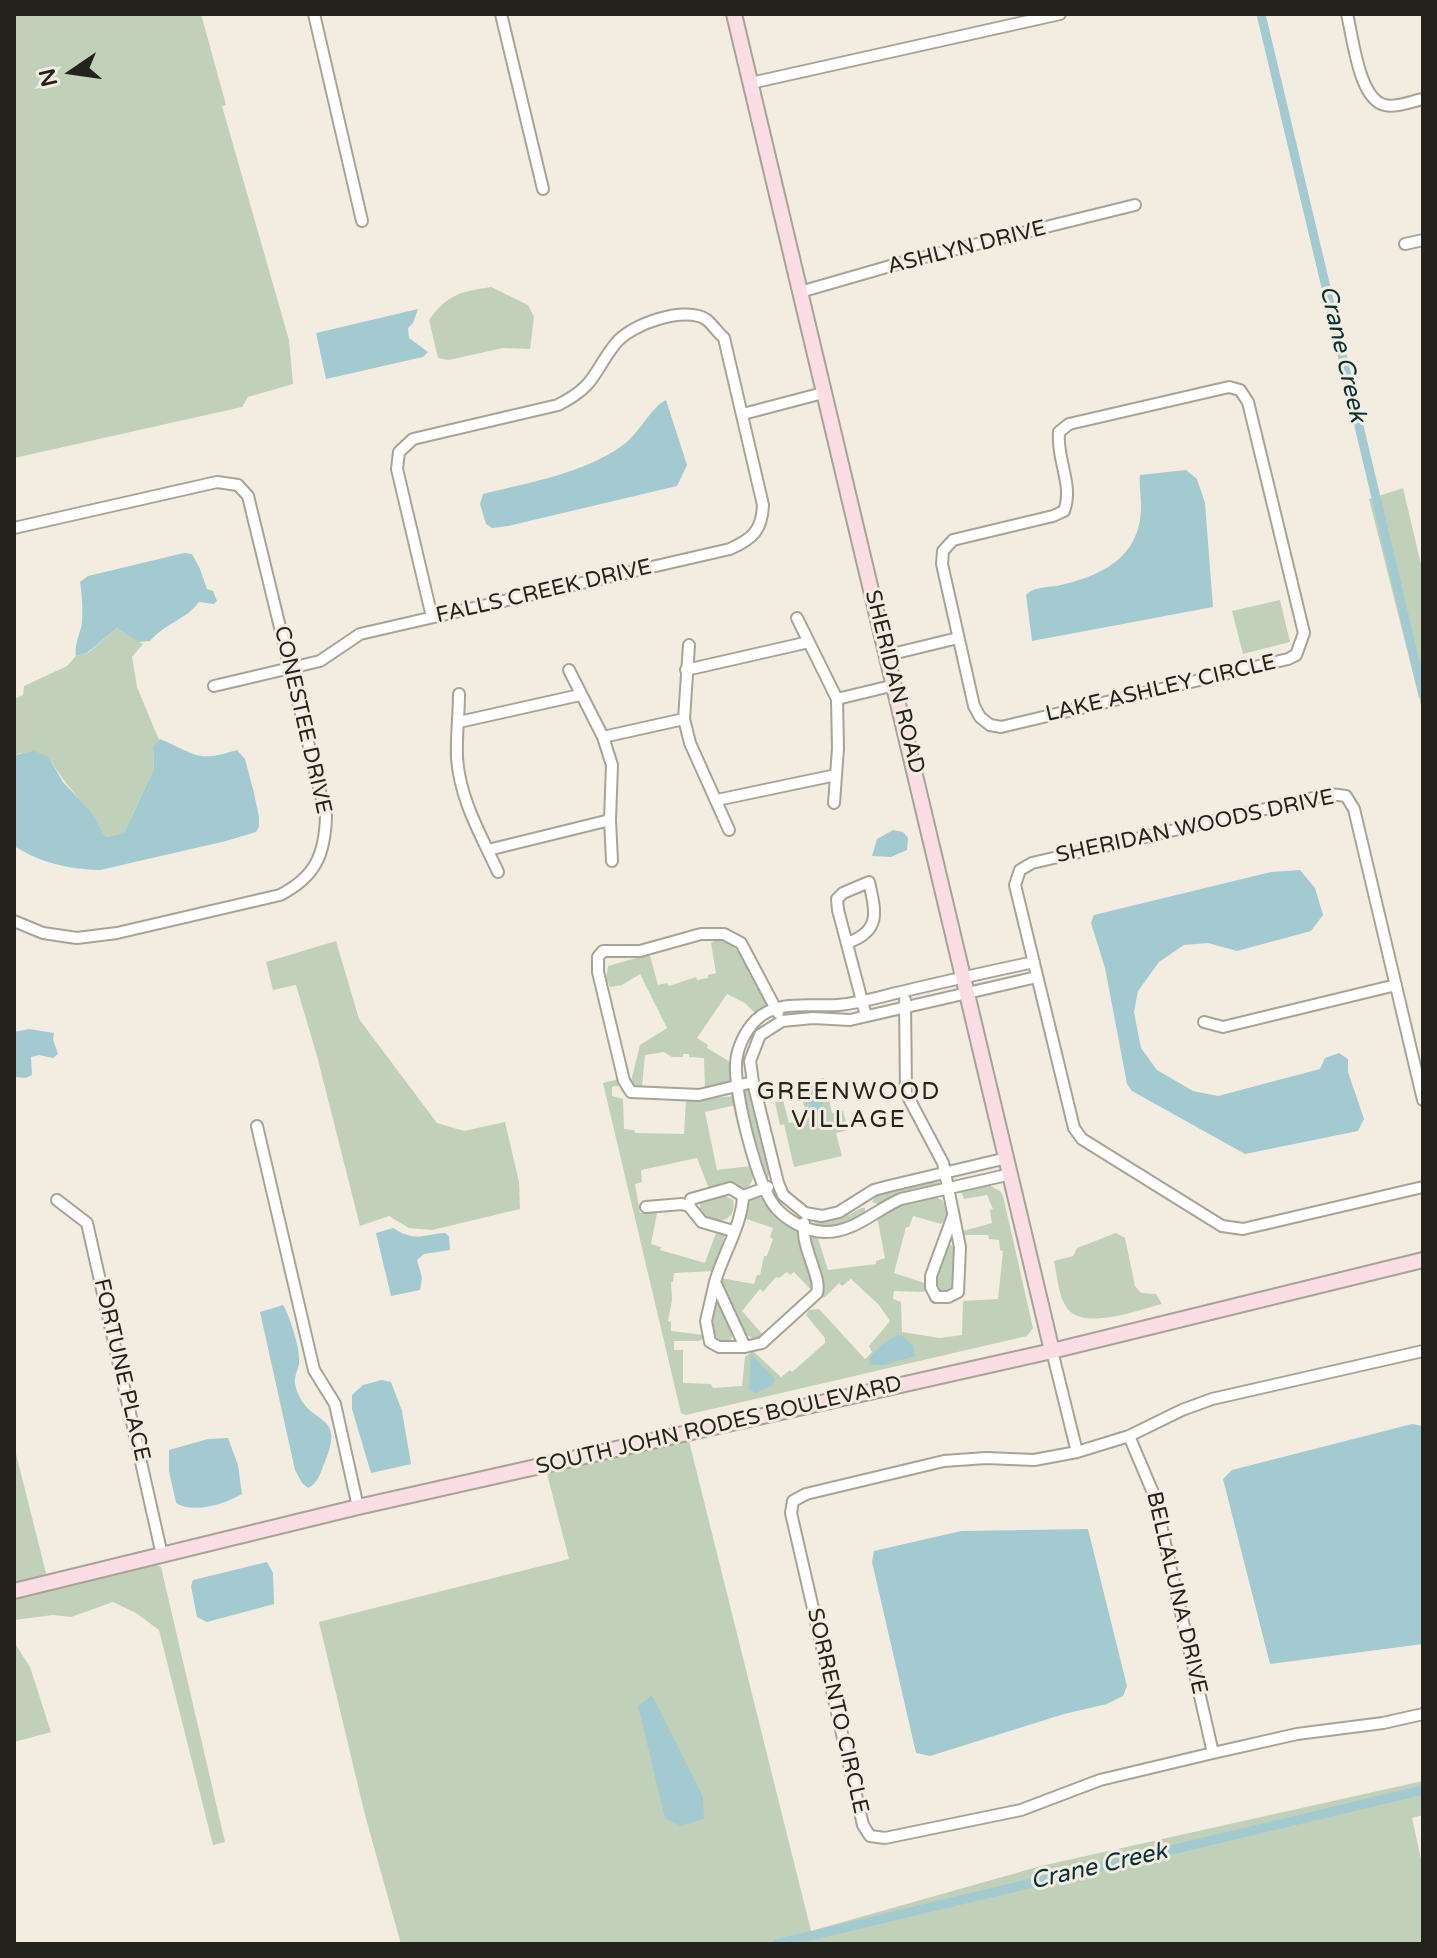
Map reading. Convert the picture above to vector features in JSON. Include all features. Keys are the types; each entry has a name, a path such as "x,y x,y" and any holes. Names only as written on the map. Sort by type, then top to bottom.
{"main road":[{"name":"SHERIDAN ROAD","path":"734,14 1052,1351"},
{"name":"SOUTH JOHN RODES BOULEVARD","path":"14,1591 358,1507 1052,1351 1423,1260"}],"street":[{"path":"314,14 362,221"},
{"path":"501,14 543,189"},
{"path":"751,83 1060,14"},
{"path":"1347,14 1366,91 1375,102 1389,107 1423,99"},
{"name":"ASHLYN DRIVE","path":"800,292 904,262 1135,205"},
{"path":"1405,244 1423,240"},
{"path":"432,617 397,469 399,452 413,439 558,405 579,394 596,376 617,342 637,326 684,314 705,319 724,338 743,414 823,393"},
{"name":"LAKE ASHLEY CIRCLE","path":"1229,387 1240,390 1248,402 1304,633 1296,655 1001,727 990,725 980,717 974,706 958,638 942,564 943,551 953,540 1064,511 1069,496 1057,446 1059,432 1069,424 1083,420 1229,387"},
{"name":"FALLS CREEK DRIVE","path":"214,686 320,661 360,634 730,549 751,540 762,523 763,505 743,414"},
{"name":"CONESTEE DRIVE","path":"14,528 217,482 238,485 248,496 326,816 326,837 319,861 300,885 280,895 117,933 77,938 43,933 14,921"},
{"path":"797,618 837,699 834,803"},
{"path":"888,655 958,638"},
{"path":"686,670 809,642"},
{"path":"689,645 684,719 690,743 729,830"},
{"path":"569,670 603,737 612,765 612,861"},
{"path":"837,699 895,685"},
{"path":"459,694 457,757 460,781 469,811 498,872"},
{"path":"459,722 580,695"},
{"path":"603,737 684,719"},
{"path":"717,800 836,775"},
{"name":"SHERIDAN WOODS DRIVE","path":"1423,1100 1354,809 1346,796 1330,794 1032,863 1020,870 1015,885 1074,1128 1082,1139 1222,1226 1243,1229 1423,1187"},
{"path":"488,850 610,820"},
{"path":"847,943 864,937 873,923 874,903 869,882 843,893 837,899 847,943 866,1016"},
{"path":"753,1082 699,1095 631,1092 624,1081 598,972 600,953 640,951 701,934 724,934 741,943 782,1021"},
{"path":"1011,1174 901,1199 851,1227 836,1231 823,1232 804,1227 787,1219 774,1206 764,1188 737,1085 736,1062 741,1042 757,1018 776,1010 796,1004 842,1005 1034,962"},
{"path":"1007,1158 874,1190 839,1212 822,1216 805,1213 783,1195 778,1183 750,1061 760,1035 782,1021 813,1018 850,1020 1037,977"},
{"path":"1204,1022 1223,1027 1396,985"},
{"path":"903,991 907,1006 906,1093 939,1152 960,1247 960,1286 954,1296 936,1297 931,1287 931,1276 953,1216"},
{"path":"257,1126 314,1370 335,1404 358,1507"},
{"path":"743,1196 778,1183"},
{"path":"689,1206 691,1199 713,1191 730,1188 743,1196"},
{"path":"743,1196 743,1210 715,1282 706,1321 710,1342 719,1347 745,1347 762,1343 817,1293 819,1286 806,1249 805,1213"},
{"path":"864,1198 875,1212"},
{"name":"FORTUNE PLACE","path":"57,1200 87,1223 162,1555"},
{"path":"646,1207 682,1204 689,1206 702,1222 733,1231"},
{"path":"715,1282 745,1347"},
{"path":"1052,1351 1077,1452"},
{"name":"SORRENTO CIRCLE","path":"1423,1351 1212,1399 1129,1436 1077,1452 1034,1460 986,1458 944,1461 806,1494 793,1501 791,1513 863,1825 870,1836 885,1838 1021,1810 1100,1780 1297,1734 1383,1723 1423,1714"},
{"name":"BELLALUNA DRIVE","path":"1129,1436 1154,1495 1213,1753"}],"green space":[{"path":"14,14 201,14 226,105 222,106 289,340 293,384 248,397 242,407 14,458"},
{"path":"491,287 528,305 534,317 530,349 503,348 449,360 438,358 429,320 449,299"},
{"path":"1403,488 1423,573 1421,705 1369,499"},
{"path":"1280,600 1290,642 1243,654 1232,611"},
{"path":"117,628 143,644 132,657 137,687 159,740 153,746 154,769 124,833 106,837 49,758 21,753 14,755 14,699 23,695 24,686 67,666 76,656 88,653"},
{"path":"717,939 734,947 742,956 756,976 769,1007 756,1014 745,1003 727,994 697,1038 732,1063 730,1081 705,1088 704,1058 689,1057 689,1054 672,1057 664,1052 645,1055 642,1087 630,1085 640,1045 667,1028 640,974 622,985 610,987 606,978 608,966 647,955 650,956 658,985 667,983 669,986 696,977 697,980 708,978 708,975 716,973 711,943"},
{"path":"336,941 359,1019 437,1123 464,1131 505,1122 519,1182 520,1209 432,1230 409,1228 389,1216 360,1226 296,985 273,990 266,962"},
{"path":"824,1078 832,1113 843,1111 848,1130 836,1133 842,1156 794,1167 784,1124 780,1125 775,1102 783,1100 789,1123 809,1118 802,1100 806,1099 802,1083"},
{"path":"619,1079 621,1085 612,1087 612,1096 623,1099 624,1129 634,1130 635,1133 684,1134 686,1100 735,1096 736,1105 705,1112 717,1170 751,1166 751,1183 741,1190 709,1189 697,1158 641,1170 642,1182 635,1184 640,1213 657,1213 651,1244 661,1247 660,1250 705,1263 717,1230 725,1235 714,1271 674,1273 671,1282 668,1321 671,1322 671,1331 704,1335 699,1341 674,1341 674,1350 683,1350 683,1383 711,1384 713,1388 742,1386 745,1357 753,1351 781,1377 790,1370 792,1372 825,1343 825,1338 806,1315 809,1310 819,1309 865,1359 872,1352 869,1346 890,1321 879,1305 851,1279 842,1286 839,1283 820,1298 809,1237 817,1235 828,1270 876,1264 876,1261 885,1258 877,1217 918,1198 942,1200 946,1216 941,1224 913,1216 909,1227 906,1227 894,1273 927,1284 928,1288 924,1292 894,1291 893,1299 901,1302 902,1332 940,1338 962,1335 963,1301 998,1299 1003,1251 1000,1250 999,1240 989,1239 988,1235 962,1235 963,1231 992,1223 990,1210 993,1209 987,1195 964,1199 962,1193 956,1192 987,1184 1003,1196 1033,1328 1027,1336 686,1415 681,1413 603,1083"},
{"path":"746,1086 751,1089 770,1172 767,1179 762,1177 742,1093"},
{"path":"936,1179 938,1187 878,1204 872,1202 877,1193"},
{"path":"724,1195 733,1200 731,1215 723,1220 707,1222 700,1213 700,1202"},
{"path":"759,1195 774,1215 797,1231 814,1290 794,1272 776,1277 763,1292 760,1289 742,1311 763,1335 756,1340 743,1333 720,1288 720,1278 754,1284 757,1275 760,1275 764,1256 767,1256 773,1239 770,1237 773,1228 741,1217 744,1199"},
{"path":"865,1208 865,1214 847,1223 827,1226 814,1223 817,1219 849,1215"},
{"path":"1116,1233 1125,1238 1135,1286 1141,1293 1156,1294 1162,1304 1096,1319 1072,1313 1061,1295 1054,1261 1073,1256 1077,1248"},
{"path":"951,1245 957,1248 955,1286 945,1292 938,1289 936,1282 945,1248"},
{"path":"715,1303 721,1305 733,1331 731,1340 721,1343 713,1336 711,1327"},
{"path":"688,1437 811,1931 1041,1866 1423,1781 1423,1815 1412,1818 1423,1868 1423,1944 401,1944 365,1815 319,1622 569,1559 546,1470"},
{"path":"14,1446 47,1577 14,1586"},
{"path":"151,1562 161,1567 225,1842 213,1845 159,1630 136,1613 113,1602 71,1617 53,1615 14,1620 14,1596"},
{"path":"16,1645 30,1667 51,1732 14,1742"}],"water":[{"path":"418,309 408,328 409,338 428,352 423,357 326,379 316,333"},
{"path":"666,400 687,465 677,486 508,526 492,528 486,524 480,504 483,494 556,476 607,455 629,440 655,408"},
{"path":"1186,470 1197,479 1205,503 1213,607 1032,641 1026,595 1037,589 1077,581 1117,560 1135,538 1141,506 1140,475"},
{"path":"184,553 192,554 207,589 213,591 217,601 214,604 199,602 150,641 138,642 117,628 87,653 76,656 82,623 80,582 88,576"},
{"path":"160,739 204,756 237,750 245,759 254,793 259,817 256,832 100,870 55,864 14,846 14,755 35,751 49,758 63,782 90,811 106,837 124,833 154,769 153,746"},
{"path":"893,830 903,832 908,838 907,850 891,857 872,856 877,839"},
{"path":"1300,870 1315,888 1323,915 1311,931 1237,951 1208,943 1184,945 1159,962 1138,991 1134,1012 1141,1048 1157,1070 1193,1091 1218,1096 1320,1069 1325,1058 1339,1053 1348,1059 1348,1072 1364,1119 1358,1131 1245,1154 1132,1091 1127,1084 1105,968 1091,923 1094,915 1271,872"},
{"path":"29,1029 54,1033 58,1054 53,1058 31,1057 32,1075 14,1077 14,1032"},
{"path":"817,1085 824,1102 818,1110 813,1110 808,1102 810,1088"},
{"path":"393,1228 414,1236 445,1233 449,1236 450,1250 424,1254 417,1260 422,1278 420,1290 391,1296 376,1233"},
{"path":"283,1305 298,1351 296,1388 302,1401 329,1427 331,1435 320,1475 308,1488 295,1470 260,1312"},
{"path":"901,1335 913,1345 915,1356 884,1365 870,1365 869,1359 879,1348"},
{"path":"751,1354 775,1379 773,1385 756,1393 749,1389"},
{"path":"382,1380 391,1382 402,1411 411,1464 371,1473 352,1409 352,1395 363,1385"},
{"path":"1412,1424 1423,1426 1423,1644 1270,1664 1223,1479 1232,1470"},
{"path":"228,1438 238,1465 242,1494 200,1508 176,1503 169,1471 169,1450 208,1439"},
{"path":"1088,1529 1127,1686 1123,1696 1107,1704 1064,1714 930,1756 916,1753 872,1562 874,1551 961,1531"},
{"path":"267,1562 273,1573 274,1604 207,1622 197,1617 191,1586 193,1580"},
{"path":"652,1695 703,1797 704,1819 681,1826 665,1818 638,1706"}],"waterway":[{"name":"Crane Creek","path":"1261,14 1423,695"},
{"name":"Crane Creek","path":"776,1944 1423,1790"}],"district":[{"name":"GREENWOOD VILLAGE","path":"849,1107"}]}
